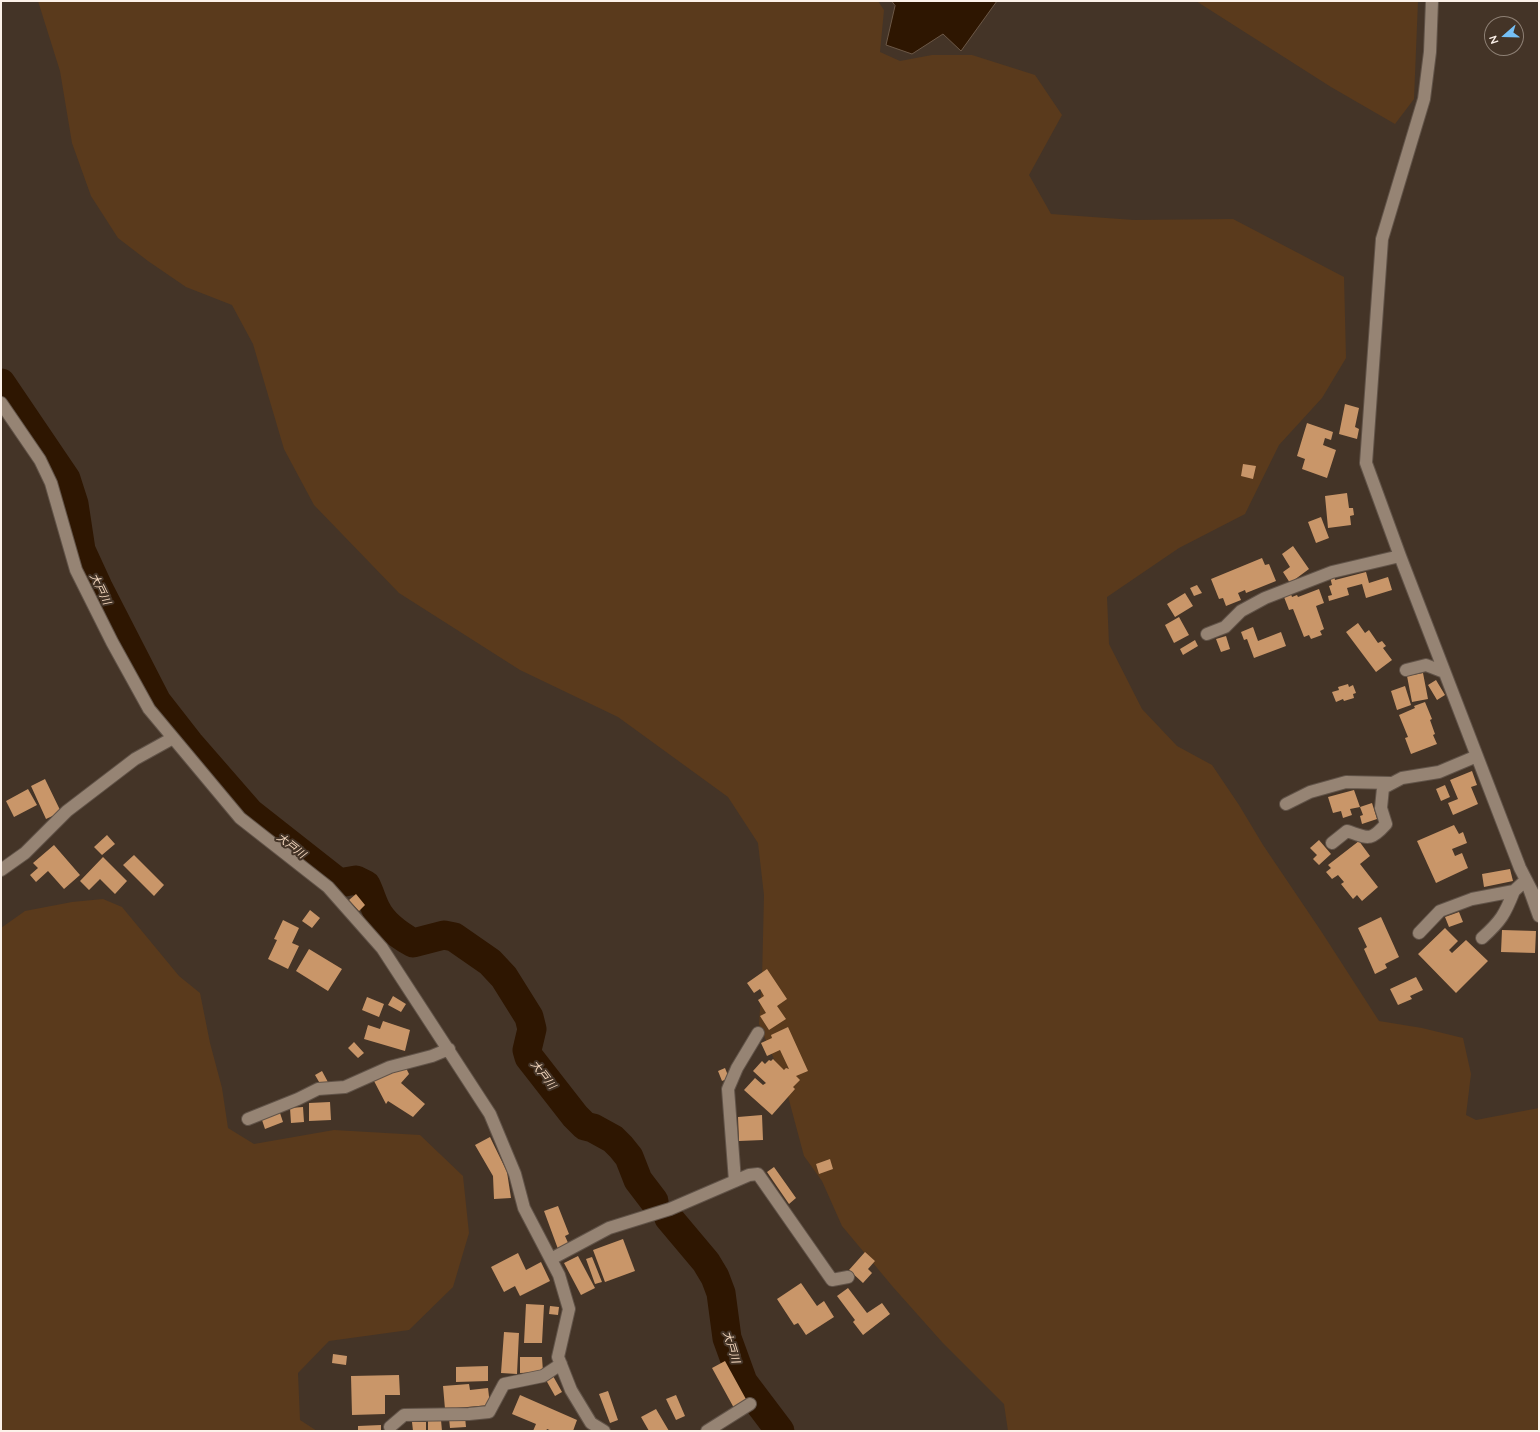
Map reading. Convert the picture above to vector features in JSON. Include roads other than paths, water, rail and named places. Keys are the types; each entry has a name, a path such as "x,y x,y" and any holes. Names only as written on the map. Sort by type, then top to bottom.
{"street":[{"path":"1432,1 1430,52 1424,99 1382,239 1366,463 1444,672 1520,868 1539,905"},
{"path":"1,403 40,460 51,483 76,570 112,642 149,709 240,818 328,887 372,936 382,948 449,1049 490,1114 516,1174 524,1208 559,1275 569,1309 558,1357 571,1390 591,1423 604,1431"},
{"path":"1207,634 1225,627 1241,611 1265,598 1332,572 1400,556"},
{"path":"1406,670 1426,665 1444,672"},
{"path":"1,870 25,853 73,806 135,759 173,738"},
{"path":"1332,843 1347,831 1366,838 1375,836 1386,824 1381,808 1383,788 1402,778 1439,772 1477,756"},
{"path":"1286,804 1310,792 1346,782 1393,783"},
{"path":"1482,938 1494,927 1506,912 1514,891 1526,880"},
{"path":"1526,880 1539,916"},
{"path":"1419,933 1440,911 1472,899 1514,891"},
{"path":"735,1181 728,1089 737,1068 758,1033"},
{"path":"248,1119 298,1099 318,1089 345,1087 390,1066 432,1056 449,1049"},
{"path":"550,1258 610,1228 670,1209 749,1175 758,1174 832,1280 848,1278"},
{"path":"390,1427 404,1415 469,1414 489,1412 504,1384 543,1376 561,1364"},
{"path":"706,1431 750,1404"}],"waterway":[{"name":"大戸川","path":"1,383 66,479 74,504 81,550 98,587 157,702 189,743 250,813 339,883 356,880 366,885 379,914 383,920 397,933 413,943 444,935 454,937 490,962 504,977 529,1017 532,1029 527,1050 529,1057 575,1116 585,1126 593,1128 613,1139 621,1147 629,1157 638,1180 654,1201"},
{"name":"大戸川","path":"669,1218 706,1262 715,1277 721,1293 727,1338 743,1382 780,1431"}]}
